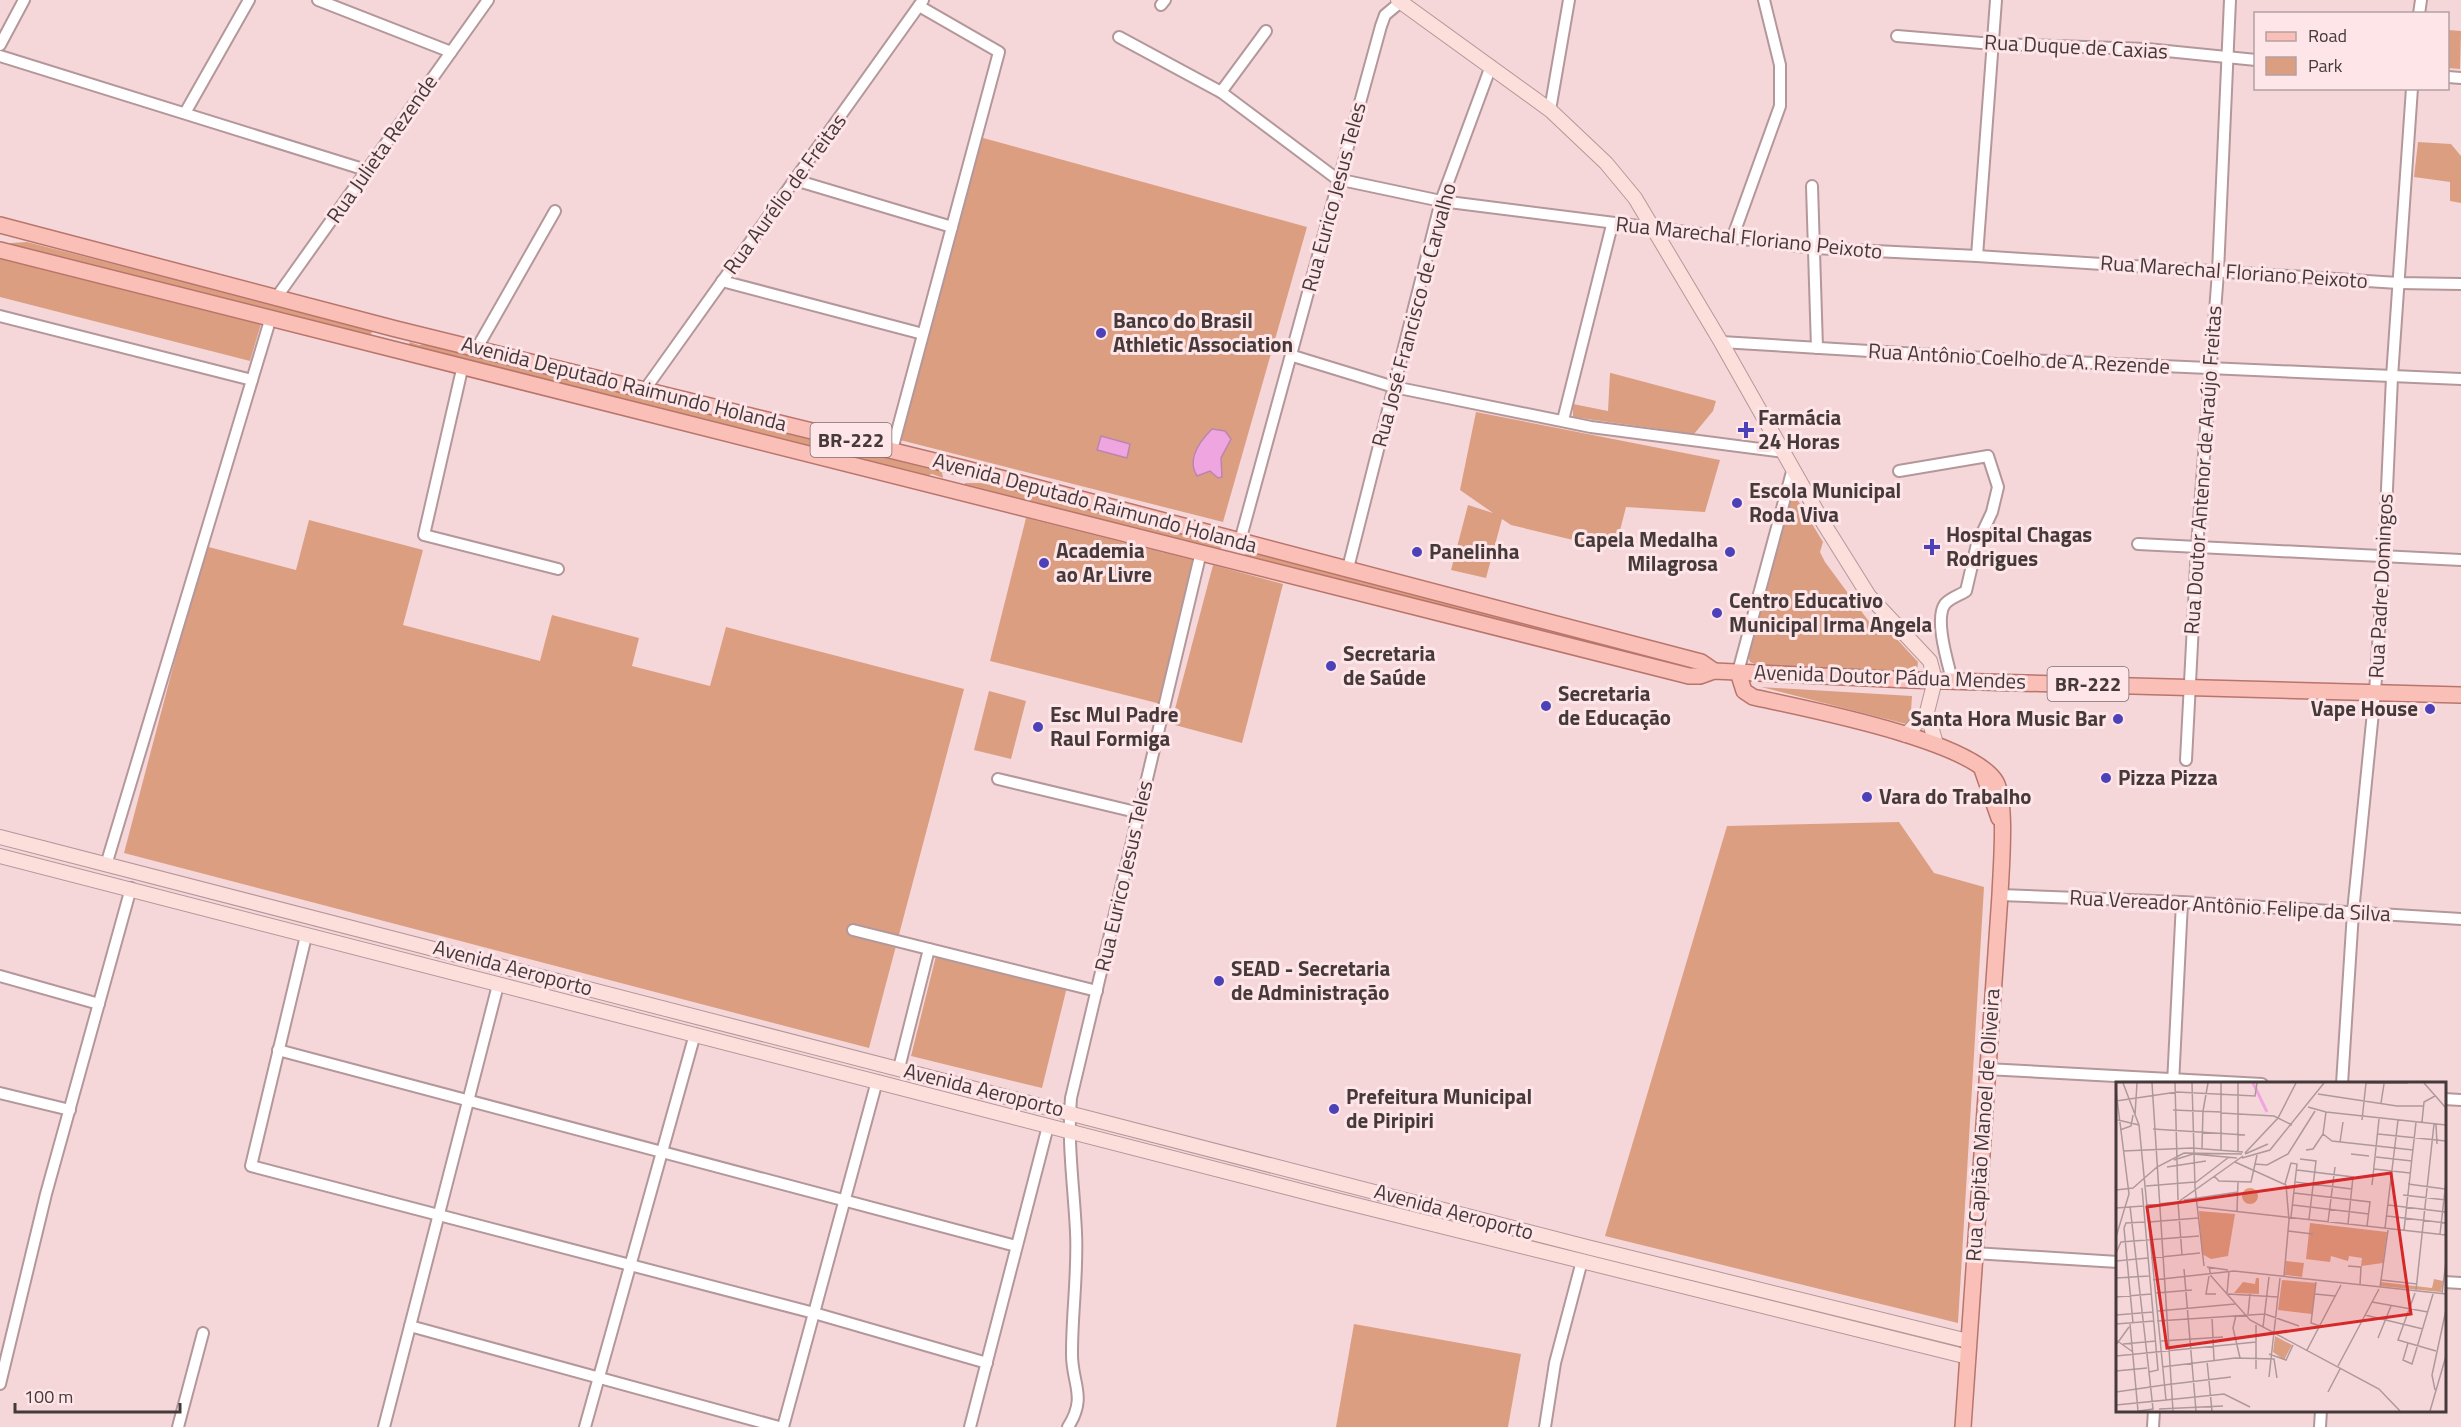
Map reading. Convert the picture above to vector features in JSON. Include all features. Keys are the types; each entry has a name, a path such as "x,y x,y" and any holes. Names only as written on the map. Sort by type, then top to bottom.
{"main road":[{"name":"Avenida Deputado Raimundo Holanda","path":"1,230 963,468 1348,568 1700,669"},
{"name":"Avenida Deputado Raimundo Holanda","path":"0,250 389,346 1662,669 1700,669"},
{"path":"389,346 396,329"},
{"path":"954,489 963,468"},
{"name":"Avenida Doutor Pádua Mendes","path":"1700,669 1935,680 2461,695"},
{"path":"1738,672 1744,692 1753,697 1936,744"},
{"name":"Rua Capitão Manoel de Oliveira","path":"1936,744 1982,768 2001,823 2000,895 1986,1069 1963,1427"}],"street":[{"path":"0,45 24,0"},
{"path":"185,113 249,0"},
{"path":"318,0 451,52"},
{"name":"Rua Julieta Rezende","path":"276,298 488,0"},
{"path":"1550,110 1569,0"},
{"path":"1732,238 1780,106 1780,65 1764,0"},
{"path":"1977,256 1996,0"},
{"name":"Rua Doutor Antenor de Araújo Freitas","path":"2186,760 2196,547 2218,272 2230,0"},
{"path":"1401,1 1550,110 1606,163 1635,198 1721,342 1824,524 1869,596 1929,661 1935,680 1927,712 1906,735"},
{"name":"Rua Eurico Jesus Teles","path":"1240,541 1293,356 1337,179 1385,15 1401,1"},
{"path":"892,450 999,52 921,3"},
{"name":"Rua Aurélio de Freitas","path":"646,388 921,3"},
{"path":"1221,92 1266,31"},
{"name":"Rua Duque de Caxias","path":"1897,36 1993,44 2147,49 2254,60"},
{"name":"Rua Marechal Floriano Peixoto","path":"1119,38 1221,92 1337,179 1441,201 1612,225 1814,248 2398,283 2461,284"},
{"path":"0,56 366,170"},
{"name":"Rua José Francisco de Carvalho","path":"1348,568 1441,201 1491,66"},
{"name":"Rua Padre Domingos","path":"2342,1082 2353,912 2375,692 2392,377 2412,90"},
{"path":"795,180 952,227"},
{"path":"1812,186 1816,348"},
{"path":"477,348 555,211"},
{"path":"1563,420 1612,225"},
{"path":"722,281 923,334"},
{"path":"0,316 252,380"},
{"path":"106,865 271,317"},
{"name":"Rua Antônio Coelho de A. Rezende","path":"1721,342 2392,377 2461,378"},
{"path":"1293,356 1394,387 1591,427 1784,452"},
{"path":"463,365 424,535 558,569"},
{"path":"1899,471 1988,456 1998,487 1992,512 1977,544 1966,591 1946,602 1943,608 1941,635 1952,680"},
{"path":"1738,672 1793,468"},
{"path":"2138,544 2461,560"},
{"name":"Rua Eurico Jesus Teles","path":"1068,1427 1075,1417 1080,1396 1071,1354 1076,1234 1070,1112 1201,552"},
{"path":"1927,712 1936,744"},
{"path":"998,779 1140,813"},
{"name":"Avenida Aeroporto","path":"0,837 1576,1244 1968,1341"},
{"name":"Avenida Aeroporto","path":"0,856 1047,1126 1968,1358"},
{"path":"0,1384 46,1194 131,888"},
{"name":"Rua Vereador Antônio Felipe da Silva","path":"2000,895 2182,902 2461,919"},
{"path":"2173,1080 2182,902"},
{"path":"852,930 1097,991"},
{"path":"306,936 251,1166 814,1313 987,1363"},
{"path":"899,1068 929,949"},
{"path":"0,976 99,1004"},
{"path":"384,1427 498,985"},
{"path":"585,1427 695,1034"},
{"path":"278,1050 1016,1246"},
{"path":"1986,1069 2232,1082"},
{"path":"783,1427 877,1081"},
{"path":"0,1093 70,1110"},
{"path":"2446,1099 2461,1100"},
{"path":"970,1427 1047,1126"},
{"path":"1974,1253 2116,1262"},
{"path":"1545,1427 1555,1363 1582,1261"},
{"path":"2446,1282 2461,1283"},
{"path":"410,1326 779,1427"},
{"path":"178,1427 203,1333"},
{"path":"2153,1427 2154,1412"},
{"path":"2320,1427 2321,1412"}],"green space":[{"path":"2449,30 2461,31 2460,69 2449,68"},
{"name":"Banco do Brasil Athletic Association","path":"976,136 1307,227 1223,522 896,439"},
{"path":"2418,142 2451,144 2461,156 2461,203 2450,201 2450,182 2414,177"},
{"path":"27,242 373,330 370,336 10,247 11,243"},
{"path":"0,258 261,324 250,361 0,297"},
{"path":"410,342 419,345 429,344 942,472 943,478 932,474 923,477 408,346"},
{"path":"1610,373 1716,401 1713,411 1694,434 1573,417 1573,404 1608,411"},
{"path":"1476,412 1720,460 1705,512 1626,507 1615,550 1511,525 1502,519 1486,578 1451,570 1468,505 1493,513 1460,490"},
{"path":"965,483 987,483 1221,543 1222,547 1219,551 964,487"},
{"path":"1797,499 1823,542 1820,552 1825,562 1870,623 1880,621 1918,662 1914,675 1758,665 1750,662 1747,653 1788,501"},
{"path":"1026,518 1197,561 1161,704 990,661"},
{"path":"309,520 423,550 403,625 540,661 552,615 639,638 632,666 710,686 726,627 964,689 869,1048 124,853 205,546 296,570"},
{"path":"1248,551 1694,667 1690,671 1247,558 1245,554"},
{"path":"1213,565 1283,584 1242,743 1171,724"},
{"path":"1761,687 1912,696 1910,725"},
{"path":"989,691 1026,701 1011,759 974,750"},
{"path":"1899,822 1934,873 1984,887 1958,1323 1605,1236 1727,826"},
{"path":"936,956 1067,987 1042,1088 911,1056"},
{"path":"1354,1324 1521,1354 1508,1427 1336,1427"}],"shaded area":[{"path":"1212,429 1225,431 1231,439 1221,458 1222,477 1218,478 1210,471 1197,476 1193,463 1199,445"},
{"path":"1101,436 1130,444 1127,458 1097,450"}],"place":[{"name":"Banco do Brasil Athletic Association","path":"1101,333"},
{"name":"Farmácia 24 Horas","path":"1746,430"},
{"name":"Escola Municipal Roda Viva","path":"1737,503"},
{"name":"Hospital Chagas Rodrigues","path":"1932,547"},
{"name":"Panelinha","path":"1417,552"},
{"name":"Capela Medalha Milagrosa","path":"1730,552"},
{"name":"Academia ao Ar Livre","path":"1044,563"},
{"name":"Centro Educativo Municipal Irma Angela","path":"1717,613"},
{"name":"Secretaria de Saúde","path":"1331,666"},
{"name":"Secretaria de Educação","path":"1546,706"},
{"name":"Vape House","path":"2430,709"},
{"name":"Santa Hora Music Bar","path":"2118,719"},
{"name":"Esc Mul Padre Raul Formiga","path":"1038,727"},
{"name":"Pizza Pizza","path":"2106,778"},
{"name":"Vara do Trabalho","path":"1867,797"},
{"name":"SEAD - Secretaria de Administração","path":"1219,981"},
{"name":"Prefeitura Municipal de Piripiri","path":"1334,1109"}]}
